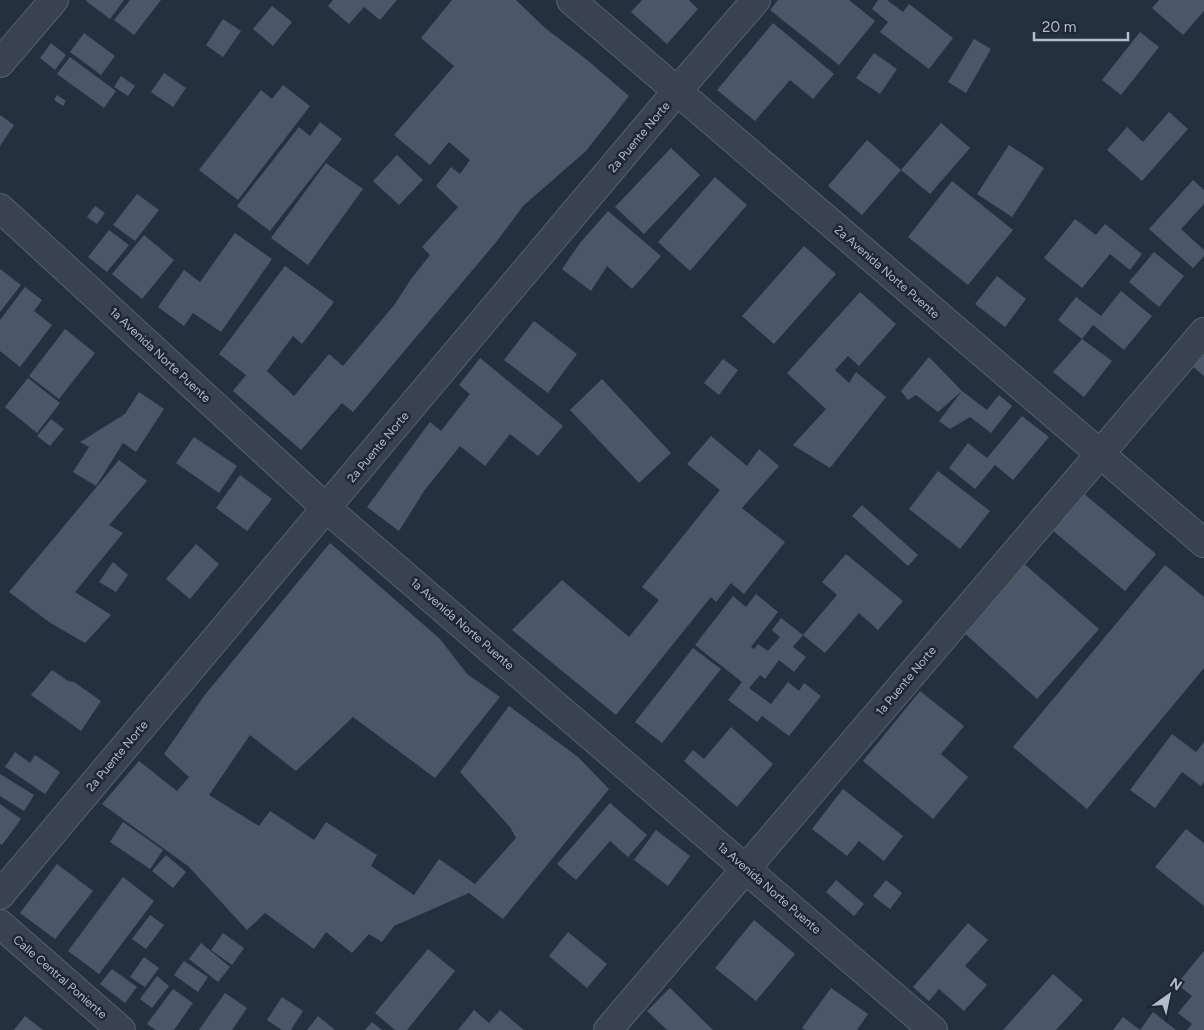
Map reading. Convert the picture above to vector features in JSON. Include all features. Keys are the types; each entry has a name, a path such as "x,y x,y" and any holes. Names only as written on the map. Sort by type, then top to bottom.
{"street":[{"path":"0,63 54,0"},
{"name":"2a Avenida Norte Puente","path":"570,0 1204,543"},
{"name":"2a Puente Norte","path":"0,894 677,91 756,0"},
{"name":"1a Avenida Norte Puente","path":"0,208 326,508 934,1030"},
{"name":"1a Puente Norte","path":"608,1030 1204,332"},
{"name":"Calle Central Poniente","path":"0,924 121,1030"}],"building":[{"path":"87,0 124,0 110,19"},
{"path":"130,0 161,0 134,35 114,20"},
{"path":"333,0 397,0 380,20 364,7 349,24 328,6"},
{"path":"452,0 516,0 545,28 586,59 629,96 586,151 523,206 497,241 353,412 342,403 301,450 233,391 246,375 219,354 285,266 334,302 302,344 293,336 267,371 294,396 329,354 343,366 395,304 411,279 430,255 422,247 458,207 436,186 451,167 460,174 470,160 449,142 430,165 394,135 454,66 421,38"},
{"path":"642,0 689,0 698,9 667,44 631,12"},
{"path":"778,0 849,0 875,21 839,65 770,10"},
{"path":"878,0 887,0 903,12 909,4 953,38 929,69 880,32 888,22 872,9"},
{"path":"1159,0 1204,0 1204,11 1183,35 1152,8"},
{"path":"272,6 292,22 273,46 253,29"},
{"path":"223,19 241,31 223,57 206,45"},
{"path":"773,23 834,74 813,99 790,80 755,121 717,90"},
{"path":"1140,32 1159,47 1121,95 1102,80"},
{"path":"84,33 115,56 101,75 70,52"},
{"path":"974,39 991,49 966,93 948,82"},
{"path":"51,43 66,55 55,70 40,58"},
{"path":"874,53 897,69 880,94 856,78"},
{"path":"70,57 116,91 104,108 57,74"},
{"path":"164,73 186,88 173,107 151,92"},
{"path":"121,76 135,86 128,96 114,87"},
{"path":"283,85 310,106 238,200 199,170 261,90 272,99"},
{"path":"57,95 66,101 63,106 54,100"},
{"path":"1169,112 1188,129 1142,181 1107,150 1127,127 1143,142"},
{"path":"0,115 14,125 0,146"},
{"path":"320,122 342,139 270,231 237,206 299,127 310,136"},
{"path":"941,123 970,148 930,194 901,170"},
{"path":"867,140 901,170 862,215 828,186"},
{"path":"1009,145 1044,168 1012,217 977,194"},
{"path":"671,148 700,175 644,234 615,207"},
{"path":"397,155 423,180 399,205 373,181"},
{"path":"326,163 363,189 308,265 271,238"},
{"path":"715,177 747,205 690,271 658,242"},
{"path":"1193,180 1204,190 1204,204 1181,229 1204,250 1204,256 1193,268 1149,229"},
{"path":"952,181 1013,230 968,285 908,237"},
{"path":"137,194 159,210 135,241 113,225"},
{"path":"95,206 105,213 97,224 87,217"},
{"path":"608,211 661,256 632,289 607,266 591,291 562,269 580,243"},
{"path":"1075,219 1096,235 1105,224 1142,254 1130,270 1110,254 1082,288 1044,258"},
{"path":"109,230 129,245 107,272 88,257"},
{"path":"235,233 272,259 221,332 193,313 184,326 158,307 184,270 200,282"},
{"path":"144,235 174,260 142,299 112,274"},
{"path":"804,246 836,274 774,344 742,316"},
{"path":"1154,252 1184,276 1159,307 1129,282"},
{"path":"0,269 21,285 0,312"},
{"path":"997,276 1026,299 1005,327 975,304"},
{"path":"25,287 42,300 34,311 52,325 20,367 0,351 0,320"},
{"path":"1121,291 1152,316 1124,350 1093,325 1082,339 1058,320 1076,297 1101,316"},
{"path":"860,292 896,324 859,366 848,356 835,370 849,383 856,372 886,397 830,468 793,445 826,409 787,373"},
{"path":"534,321 577,354 548,393 504,360"},
{"path":"65,329 95,353 59,399 29,376"},
{"path":"1082,339 1112,361 1084,397 1053,372"},
{"path":"1204,350 1204,376 1191,365"},
{"path":"929,357 962,391 938,412 916,395 908,400 901,391"},
{"path":"480,358 563,426 538,456 510,434 485,466 460,446 424,491 399,531 367,507 430,422 441,431 470,394 459,385"},
{"path":"723,359 738,370 719,395 704,383"},
{"path":"28,378 60,403 37,433 5,407"},
{"path":"602,379 671,453 639,483 570,410"},
{"path":"962,391 987,410 999,395 1012,406 991,433 970,417 950,429 939,421"},
{"path":"139,392 164,409 136,452 123,443 96,486 73,472 89,447 80,442 125,414"},
{"path":"1022,416 1049,437 1013,480 995,465 975,489 949,468 968,443 987,458"},
{"path":"51,419 64,429 50,446 37,436"},
{"path":"711,436 747,466 759,449 779,466 742,508 785,542 744,594 731,583 716,602 711,597 616,715 512,630 562,580 629,637 659,600 642,587 720,490 687,464"},
{"path":"194,437 237,466 219,493 176,463"},
{"path":"119,460 147,481 109,525 123,533 75,592 111,615 85,643 49,622 9,592"},
{"path":"938,471 990,511 960,549 909,509"},
{"path":"240,475 272,499 247,531 216,508"},
{"path":"1083,493 1156,554 1125,591 1052,530"},
{"path":"862,505 918,555 908,566 852,516"},
{"path":"330,543 440,639 467,674 500,697 435,778 353,717 296,771 250,735 209,795 259,826 270,811 314,840 326,822 377,855 371,866 414,895 439,859 475,884 516,838 510,827 460,772 509,706 578,757 609,789 503,919 469,893 394,926 382,942 369,934 352,953 326,932 314,949 265,913 247,930 188,866 102,804 139,761 177,791 189,777 164,754 204,696"},
{"path":"196,544 219,564 190,599 166,579"},
{"path":"846,554 903,601 878,630 859,613 825,653 803,635 837,595 822,582"},
{"path":"113,562 128,575 116,592 99,582"},
{"path":"1022,562 1099,629 1037,699 961,630"},
{"path":"1165,565 1204,597 1204,668 1087,809 1013,747"},
{"path":"756,594 778,612 751,647 754,649 758,644 768,651 780,637 772,630 781,618 803,635 793,647 806,657 794,672 779,660 765,679 760,675 749,688 771,704 788,682 799,691 804,683 821,696 789,736 762,716 757,722 728,700 742,682 695,645 733,596 746,607"},
{"path":"693,648 721,669 662,743 635,722"},
{"path":"52,670 68,681 74,682 101,701 81,731 31,695"},
{"path":"920,691 964,726 941,754 968,777 933,819 863,761"},
{"path":"731,727 773,764 737,807 684,761 693,750 704,759"},
{"path":"1172,734 1196,752 1204,742 1204,782 1201,786 1182,772 1155,808 1130,790"},
{"path":"15,752 30,763 35,755 60,772 45,794 5,767"},
{"path":"0,774 34,795 24,811 0,796"},
{"path":"843,789 903,836 884,861 859,841 847,856 812,829"},
{"path":"610,803 647,835 628,857 610,841 576,880 557,864"},
{"path":"0,804 21,819 2,845 0,844"},
{"path":"123,822 163,850 150,869 110,842"},
{"path":"1186,829 1204,843 1204,906 1155,867"},
{"path":"656,830 690,856 668,886 634,860"},
{"path":"166,855 186,872 173,888 152,871"},
{"path":"57,864 93,891 55,939 20,913"},
{"path":"123,877 154,901 99,974 68,951"},
{"path":"836,880 864,904 854,916 826,892"},
{"path":"886,880 902,893 890,909 873,896"},
{"path":"150,915 164,925 146,949 132,939"},
{"path":"754,920 795,954 756,1001 715,968"},
{"path":"968,923 988,940 965,966 987,985 964,1011 939,989 929,1001 913,987"},
{"path":"568,932 607,964 587,988 549,956"},
{"path":"223,933 244,948 232,965 211,950"},
{"path":"201,943 230,967 218,982 189,959"},
{"path":"428,949 455,971 407,1030 395,1030 375,1013"},
{"path":"1204,951 1204,1030 1187,1030 1192,1024 1178,1013 1192,996 1177,984"},
{"path":"144,957 159,968 145,987 130,977"},
{"path":"184,961 208,977 198,992 174,975"},
{"path":"112,969 137,987 125,1003 100,984"},
{"path":"1053,974 1083,1000 1056,1030 1003,1030"},
{"path":"157,976 169,986 152,1008 140,999"},
{"path":"670,988 713,1030 667,1030 647,1011"},
{"path":"831,988 868,1014 857,1030 805,1030 802,1028"},
{"path":"173,989 193,1003 174,1030 156,1030 147,1024"},
{"path":"225,993 247,1008 232,1030 199,1030"},
{"path":"282,997 303,1011 291,1030 282,1030 267,1020"},
{"path":"474,1010 489,1023 500,1010 524,1030 458,1030"},
{"path":"1153,1012 1176,1030 1140,1030"},
{"path":"25,1016 43,1030 14,1030"},
{"path":"318,1016 335,1030 307,1030"},
{"path":"1123,1017 1140,1030 1113,1030"},
{"path":"372,1022 382,1030 365,1030"}]}
